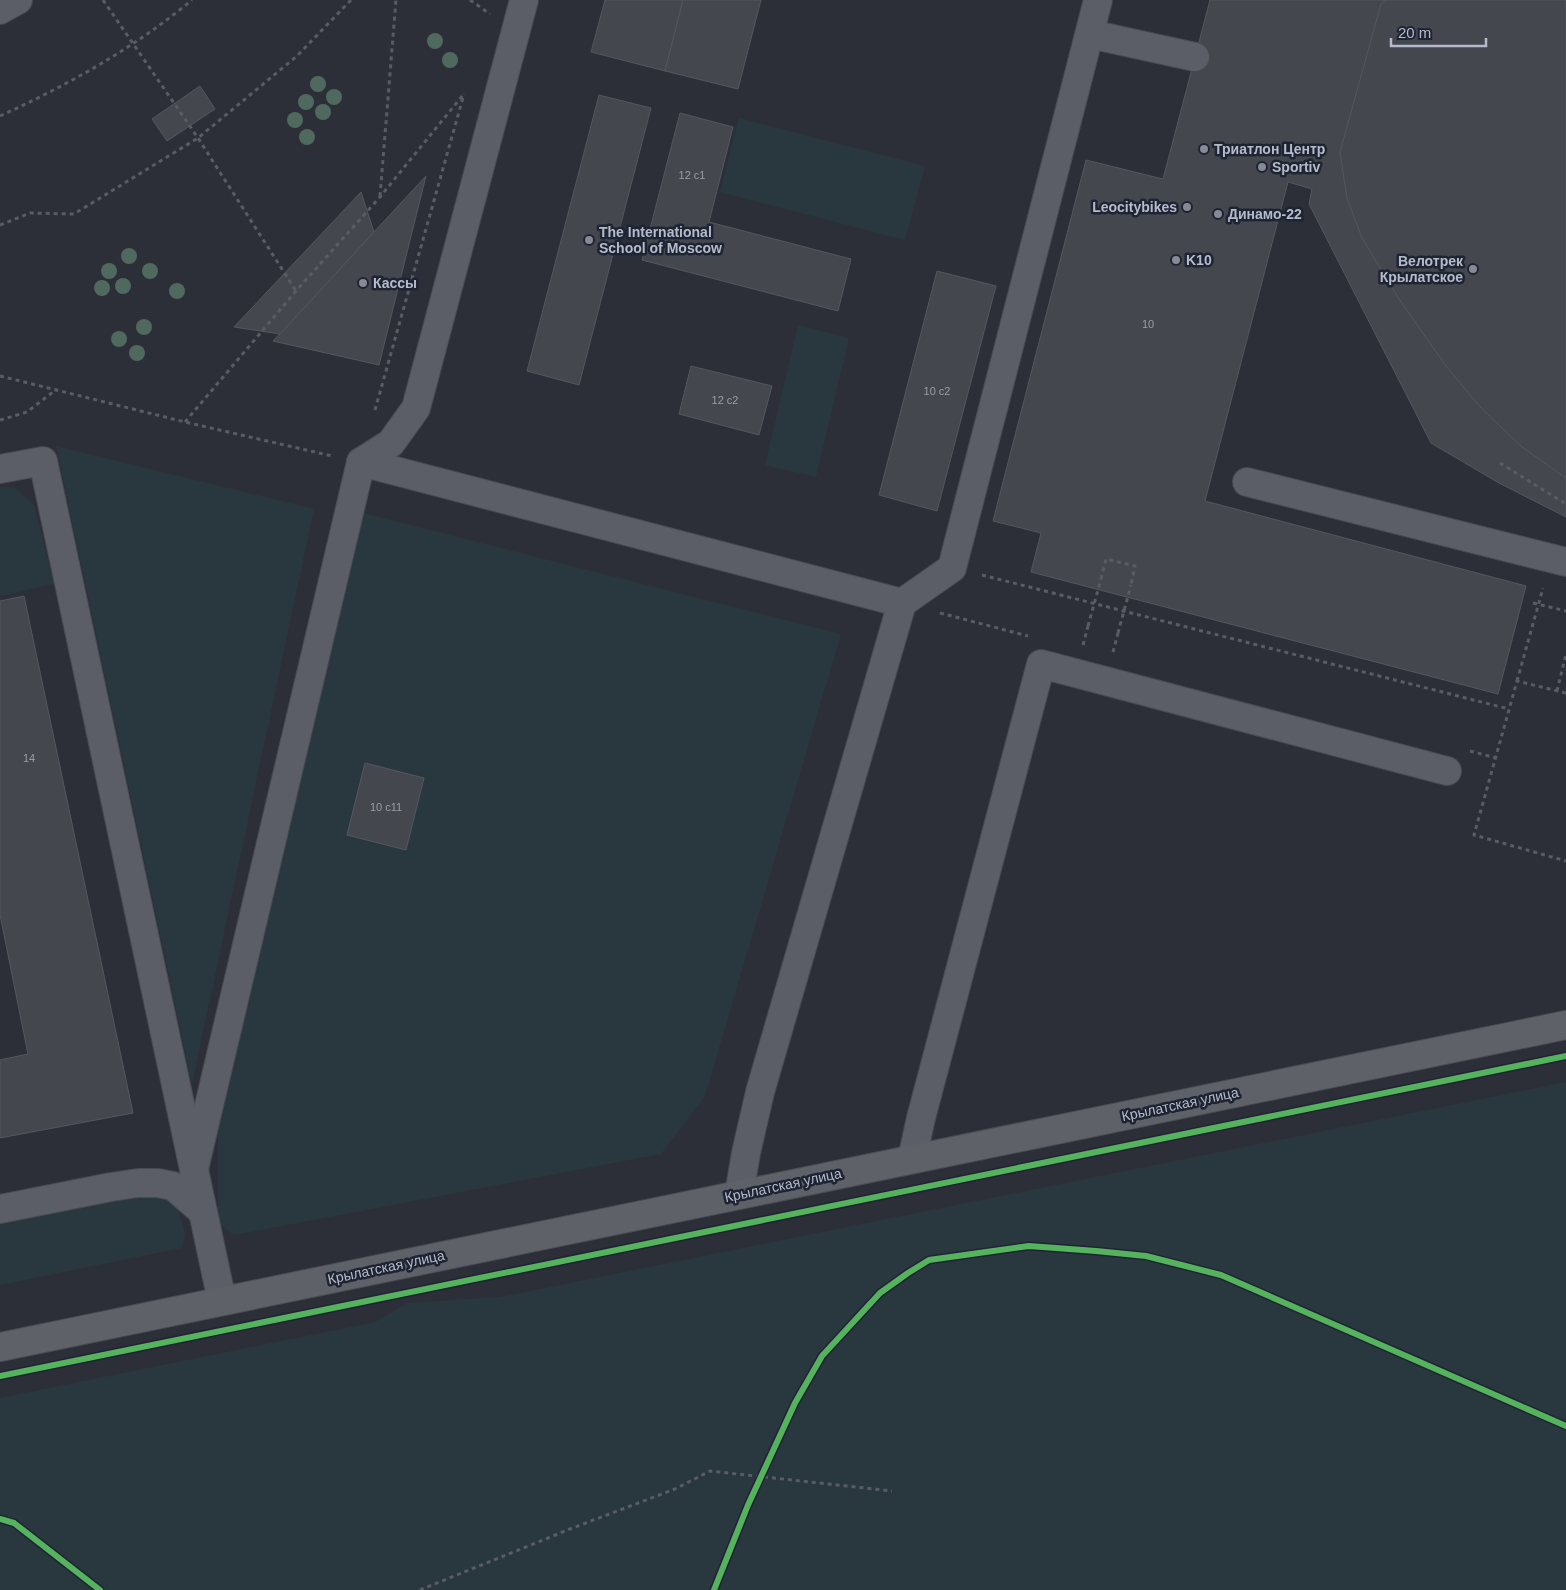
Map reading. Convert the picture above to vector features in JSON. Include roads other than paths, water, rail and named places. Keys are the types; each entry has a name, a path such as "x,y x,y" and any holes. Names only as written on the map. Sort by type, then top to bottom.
{"main road":[{"name":"Крылатская улица","path":"0,1347 1566,1025"}],"lane":[{"path":"0,10 18,0"},
{"path":"194,1169 361,462 391,443 416,408 524,0"},
{"path":"739,1194 760,1092 902,603 952,568 1098,0"},
{"path":"1090,34 1195,57"},
{"path":"0,469 43,461 222,1302"},
{"path":"361,462 902,603"},
{"path":"1248,482 1559,560"},
{"path":"912,1158 920,1118 1041,664 1447,771"},
{"path":"0,1209 111,1187 138,1183 158,1183 173,1186 203,1212"}],"place":[{"name":"Триатлон Центр","path":"1204,149"},
{"name":"Sportiv","path":"1262,167"},
{"name":"Leocitybikes","path":"1187,207"},
{"name":"Динамо-22","path":"1218,214"},
{"name":"The International School of Moscow","path":"589,240"},
{"name":"K10","path":"1176,260"},
{"name":"Велотрек Крылатское","path":"1473,269"},
{"name":"Кассы","path":"363,283"}]}
